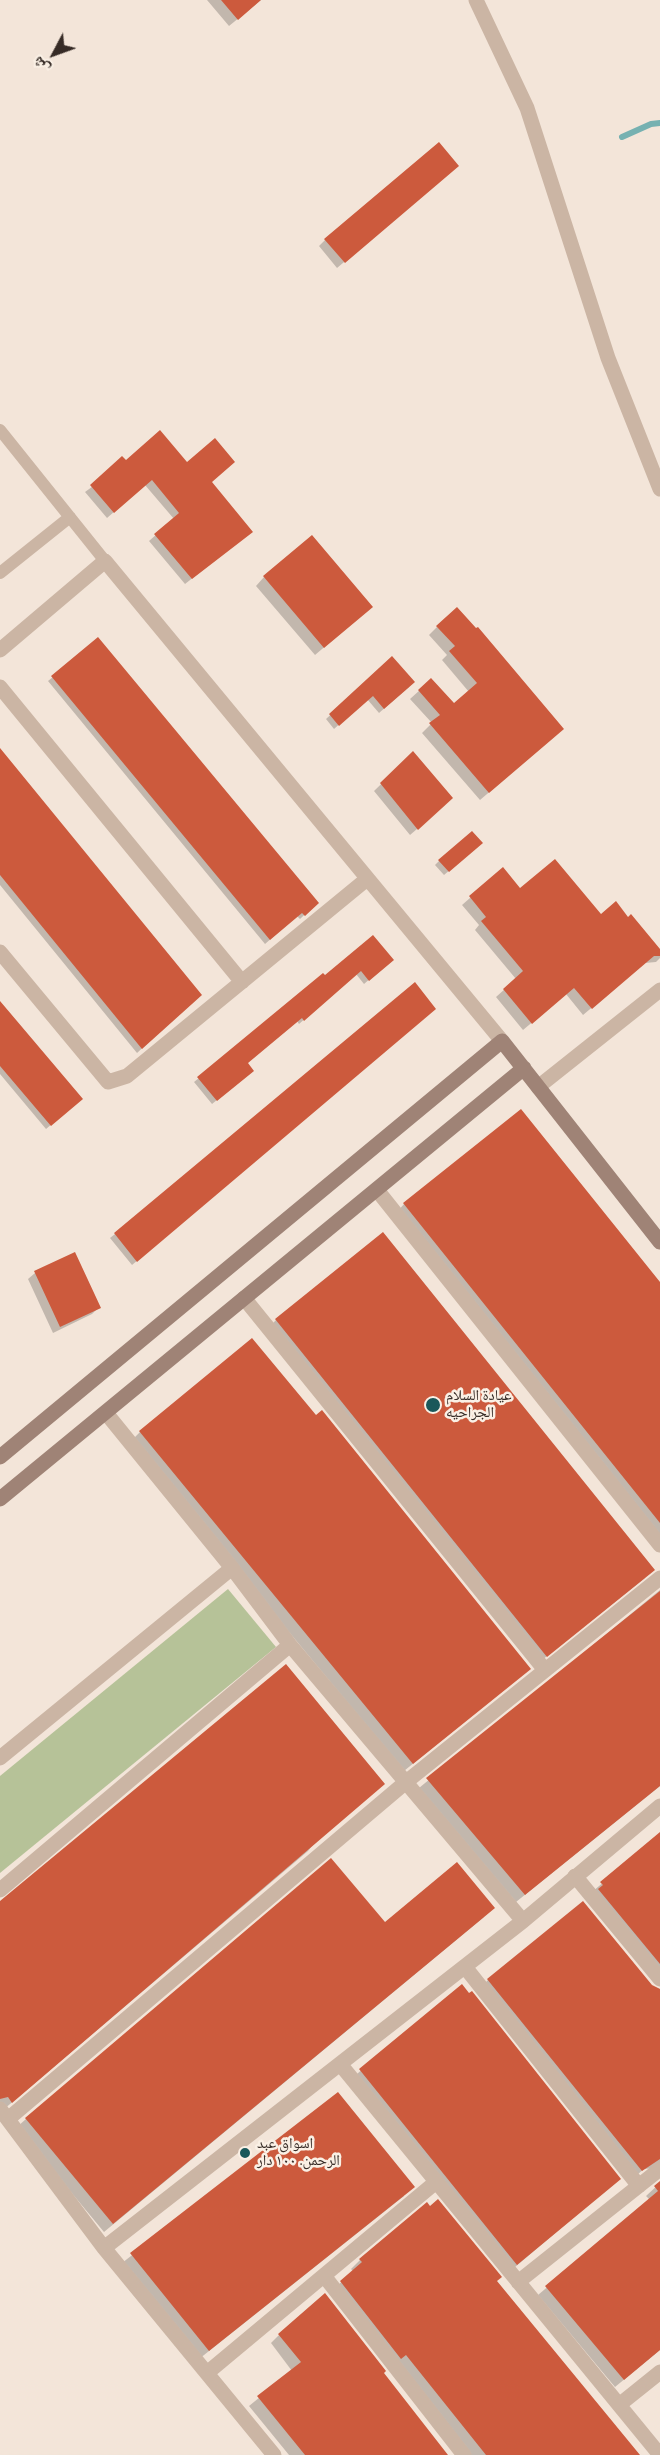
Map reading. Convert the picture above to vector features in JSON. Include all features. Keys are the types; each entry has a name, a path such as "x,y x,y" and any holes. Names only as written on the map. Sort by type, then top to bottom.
{"street":[{"path":"476,0 527,108 608,358 660,489"},
{"path":"0,650 105,561 502,1041 660,1242"},
{"path":"0,687 242,982"},
{"path":"0,952 108,1082 127,1076 368,879"},
{"path":"538,1087 660,990"},
{"path":"0,1457 502,1041"},
{"path":"0,1499 524,1068"},
{"path":"377,1190 660,1545"},
{"path":"244,1298 545,1670"},
{"path":"106,1413 232,1568 290,1645 523,1921"},
{"path":"0,1758 232,1568"},
{"path":"274,2455 104,2248 4,2114 406,1782 660,1578"},
{"path":"0,1890 290,1645"},
{"path":"104,2248 523,1921 660,1806"},
{"path":"574,1876 660,1979"},
{"path":"465,1967 639,2186"},
{"path":"340,2064 660,2455"},
{"path":"518,2282 660,2169"},
{"path":"207,2373 325,2277 436,2182"},
{"path":"325,2277 464,2455"},
{"path":"619,2405 660,2372"}],"lane":[{"path":"0,430 105,561"},
{"path":"0,573 70,517"}],"green space":[{"path":"228,1589 276,1647 0,1873 0,1776"}],"building":[{"path":"221,0 261,0 238,20"},
{"path":"439,142 459,166 345,263 324,239"},
{"path":"160,430 187,462 215,438 235,462 212,482 253,532 192,579 154,534 179,513 152,480 114,513 90,485 122,456 126,460"},
{"path":"312,535 373,607 324,648 263,576"},
{"path":"457,607 476,628 478,627 564,729 489,793 429,723 440,715 418,690 431,678 454,703 477,683 449,651 455,646 436,626"},
{"path":"98,637 319,903 305,916 302,913 270,940 51,676"},
{"path":"392,656 415,682 384,709 373,696 339,726 329,714"},
{"path":"0,748 202,995 142,1049 0,875"},
{"path":"413,751 453,798 418,830 380,783"},
{"path":"472,831 483,843 449,872 438,860"},
{"path":"555,859 601,914 616,901 628,917 631,914 660,949 660,956 654,956 592,1009 574,988 532,1024 503,989 523,971 481,921 486,917 469,896 503,867 520,888"},
{"path":"373,935 394,960 369,981 361,971 304,1021 302,1018 248,1063 254,1071 217,1101 197,1077 323,973 325,975"},
{"path":"415,982 436,1009 137,1262 114,1233"},
{"path":"0,1001 83,1099 51,1126 0,1066"},
{"path":"521,1109 660,1282 660,1523 403,1203"},
{"path":"383,1232 655,1570 547,1657 275,1319"},
{"path":"75,1252 101,1308 60,1327 34,1271"},
{"path":"252,1338 316,1415 322,1410 531,1669 413,1764 139,1431"},
{"path":"660,1591 660,1786 525,1895 426,1778"},
{"path":"286,1664 385,1784 12,2103 8,2097 0,2099 0,1901"},
{"path":"660,1832 660,1964 598,1889 603,1885 600,1882"},
{"path":"331,1858 385,1922 457,1862 495,1908 113,2224 25,2118"},
{"path":"583,1901 652,1985 660,1989 660,2159 642,2171 487,1979"},
{"path":"462,1984 469,1993 472,1991 621,2179 517,2265 359,2069"},
{"path":"338,2092 415,2187 209,2351 130,2253"},
{"path":"660,2181 660,2350 624,2380 545,2286 658,2191 654,2186"},
{"path":"438,2199 502,2277 497,2281 640,2455 486,2455 406,2355 401,2359 340,2281 362,2262 359,2259 427,2202 430,2206"},
{"path":"325,2293 448,2455 305,2455 257,2396 301,2362 278,2334"}],"waterway":[{"path":"622,137 651,124 660,123"}],"place":[{"name":"عيادة السلام الجراحيه","path":"433,1405"},
{"name":"اسواق عبد الرحمن. ١٠٠ دار","path":"245,2153"}]}
